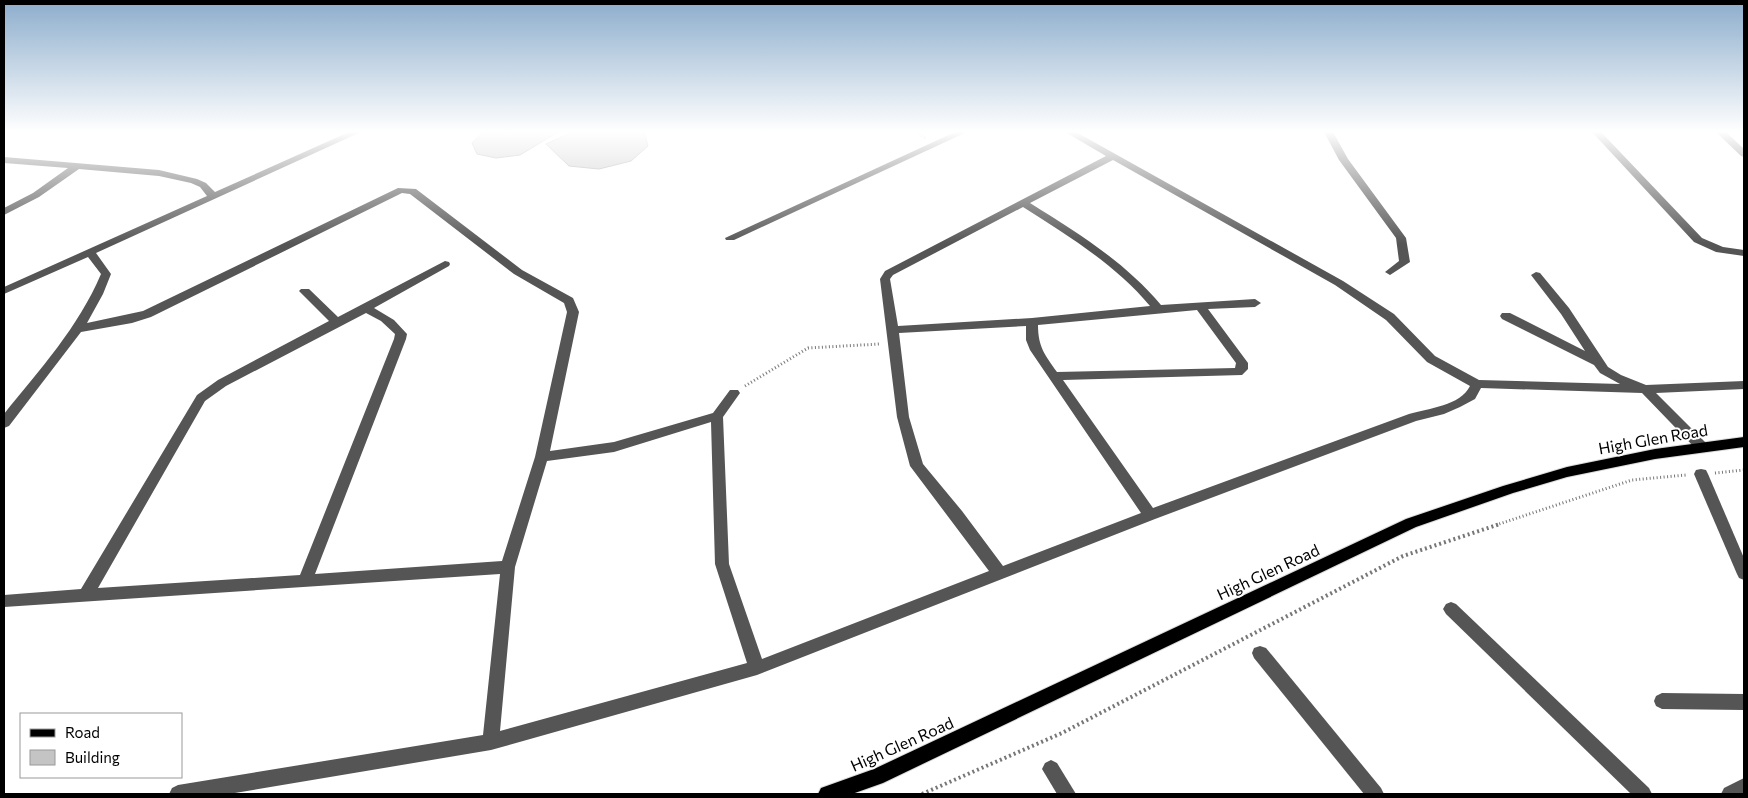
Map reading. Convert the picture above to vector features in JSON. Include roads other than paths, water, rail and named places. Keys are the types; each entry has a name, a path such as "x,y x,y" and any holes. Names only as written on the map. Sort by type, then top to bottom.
{"main road":[{"name":"High Glen Road","path":"827,794 877,777 1411,523 1567,472 1644,455 1744,442"}],"street":[{"path":"4,212 36,195 73,169"},
{"path":"105,169 166,174 203,185 213,196"},
{"path":"4,291 272,169"},
{"path":"730,238 882,169"},
{"path":"1000,574 957,515 917,466 903,417 895,344 885,279 889,273 1088,169"},
{"path":"1134,169 1339,284 1390,316 1431,359 1476,384 1645,389 1744,385"},
{"path":"1351,169 1401,238 1405,262 1390,272"},
{"path":"1631,169 1698,240 1714,248 1744,253"},
{"path":"76,329 147,314 392,193 410,190 518,272 563,296 572,306 573,312 542,457 508,567 491,742"},
{"path":"1023,203 1109,260 1146,292 1158,308"},
{"path":"4,423 76,329 98,296 106,274 90,252"},
{"path":"86,595 201,398 222,383 336,322 365,309 445,264"},
{"path":"1536,274 1565,311 1596,361 1604,370 1617,378 1645,389 1702,448"},
{"path":"305,291 336,322"},
{"path":"893,330 1032,322 1158,308 1255,303"},
{"path":"1055,376 1238,372 1242,369 1242,363 1200,306"},
{"path":"305,580 400,339 401,334 397,329 374,312 365,309"},
{"path":"1506,316 1596,361"},
{"path":"1032,322 1032,340 1150,515"},
{"path":"178,794 491,742 757,668 1150,515 1414,417 1440,411 1471,396 1476,384"},
{"path":"542,457 614,447 717,416 734,393"},
{"path":"717,416 722,564 757,668"},
{"path":"1701,474 1744,574"},
{"path":"4,601 508,567"},
{"path":"1452,609 1643,794"},
{"path":"1260,653 1376,794"},
{"path":"1662,701 1744,702"},
{"path":"1051,769 1067,794"},
{"path":"1730,794 1744,788"}]}
